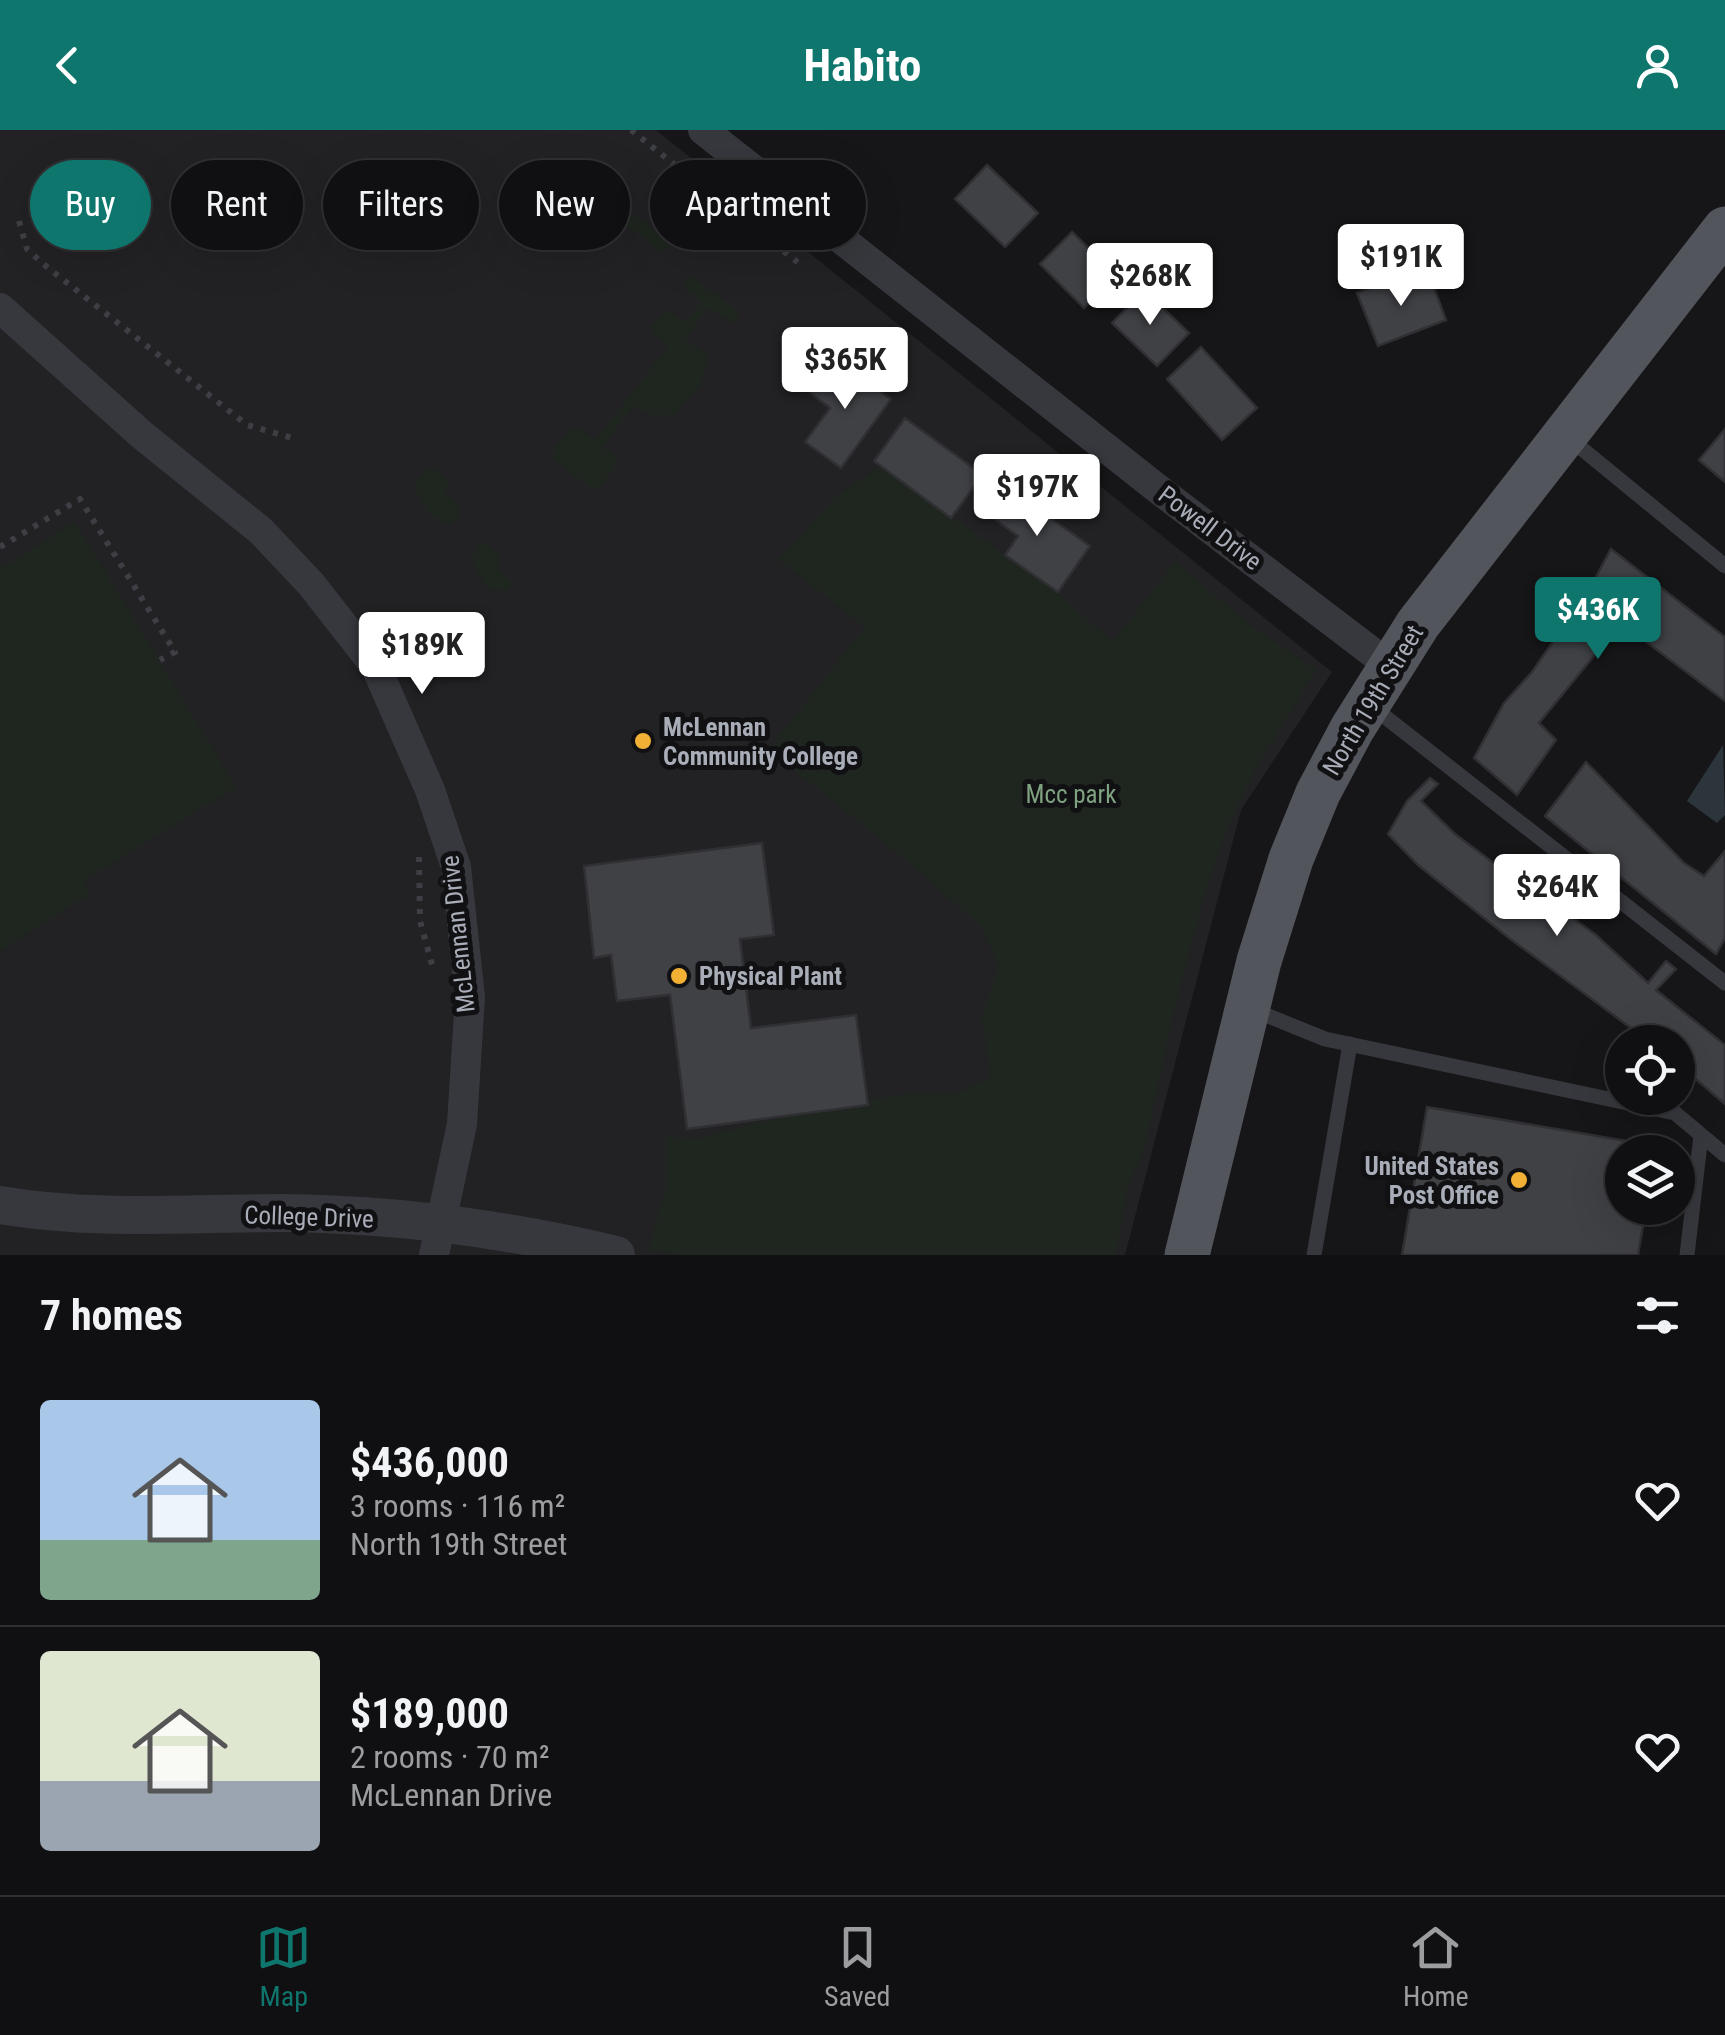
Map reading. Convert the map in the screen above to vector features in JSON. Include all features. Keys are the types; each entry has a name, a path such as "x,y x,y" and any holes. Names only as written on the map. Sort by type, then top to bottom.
{"main road":[{"name":"North 19th Street","path":"1187,1255 1248,1007 1291,859 1318,793 1378,684 1564,433 1725,229"}],"street":[{"name":"Powell Drive","path":"703,130 1158,489 1378,684"},
{"name":"McLennan Drive","path":"0,308 89,390 262,531 312,584 376,667 430,790 456,867 470,997 462,1124 437,1239"},
{"name":"College Drive","path":"0,1205 122,1217 283,1214 437,1239 566,1243 616,1255"}],"lane":[{"path":"1564,433 1725,566"},
{"path":"1378,684 1725,983"},
{"path":"1248,1007 1325,1038 1675,1113 1725,1155"},
{"path":"1314,1255 1350,1044"},
{"path":"1687,1255 1701,1135"}],"path":[{"path":"630,130 801,265"},
{"path":"19,221 27,249 42,263 246,425 296,439"},
{"path":"0,547 80,499 175,652 160,660"},
{"path":"417,842 420,920 437,984"}],"shaded area":[{"name":"McLennan Community College","path":"0,130 656,130 693,160 650,160 650,250 806,250 1332,672 1241,810 1125,1255 0,1255"},
{"path":"1723,745 1725,815 1717,823 1687,801"}],"green space":[{"path":"630,212 650,227 650,244 630,228"},
{"path":"691,276 736,310 738,319 735,323 709,308 685,338 707,357 702,382 674,415 649,415 633,406 602,447 617,458 617,465 599,488 592,489 554,460 553,449 572,427 595,440 668,347 652,333 652,326 668,310 685,322 701,303 684,288"},
{"path":"429,466 449,480 444,490 460,508 457,519 448,525 430,515 415,490 417,480"},
{"name":"Mcc park","path":"881,466 1058,593 1112,642 1175,562 1253,627 1316,670 1256,768 1228,827 1207,886 1175,1006 1145,1146 1127,1189 1116,1255 676,1255 649,1249 666,1187 666,1137 700,1138 894,1095 959,1093 991,1077 982,1016 999,965 981,927 924,875 769,749 865,627 779,560 836,496"},
{"path":"75,522 236,787 83,881 90,894 0,951 0,569"},
{"path":"480,543 502,556 496,567 513,583 506,592 487,587 471,559"}],"building":[{"path":"987,165 1038,213 1005,247 955,199"},
{"path":"1072,232 1116,275 1084,308 1040,264"},
{"path":"1400,276 1404,287 1430,277 1446,320 1378,346 1357,293"},
{"path":"1144,290 1189,333 1157,366 1112,323"},
{"path":"1201,347 1257,408 1222,440 1167,379"},
{"path":"835,358 891,399 841,468 805,442 830,408 810,393"},
{"path":"905,418 983,475 951,518 874,461"},
{"path":"1725,429 1725,482 1699,460"},
{"path":"1003,484 1090,546 1058,592 1005,555 1018,536 984,512"},
{"path":"1611,549 1725,637 1725,701 1621,623 1539,723 1556,740 1517,795 1474,758 1504,703 1532,672 1590,588"},
{"path":"1586,762 1684,863 1704,876 1725,851 1725,938 1716,954 1545,816"},
{"path":"1430,778 1438,784 1421,801 1455,834 1519,882 1532,863 1547,870 1532,888 1596,935 1648,983 1666,961 1676,969 1656,990 1725,1045 1725,1104 1695,1078 1695,1025 1627,1025 1418,865 1388,834 1407,801"},
{"name":"Physical Plant","path":"762,843 774,935 740,939 751,1028 856,1015 868,1105 687,1129 670,995 617,1001 611,955 594,958 584,866"},
{"name":"United States Post Office","path":"1427,1107 1605,1137 1605,1225 1643,1225 1638,1255 1402,1255"}],"place":[{"name":"McLennan Community College","path":"643,741"},
{"name":"Physical Plant","path":"679,976"},
{"name":"United States Post Office","path":"1519,1180"}]}
